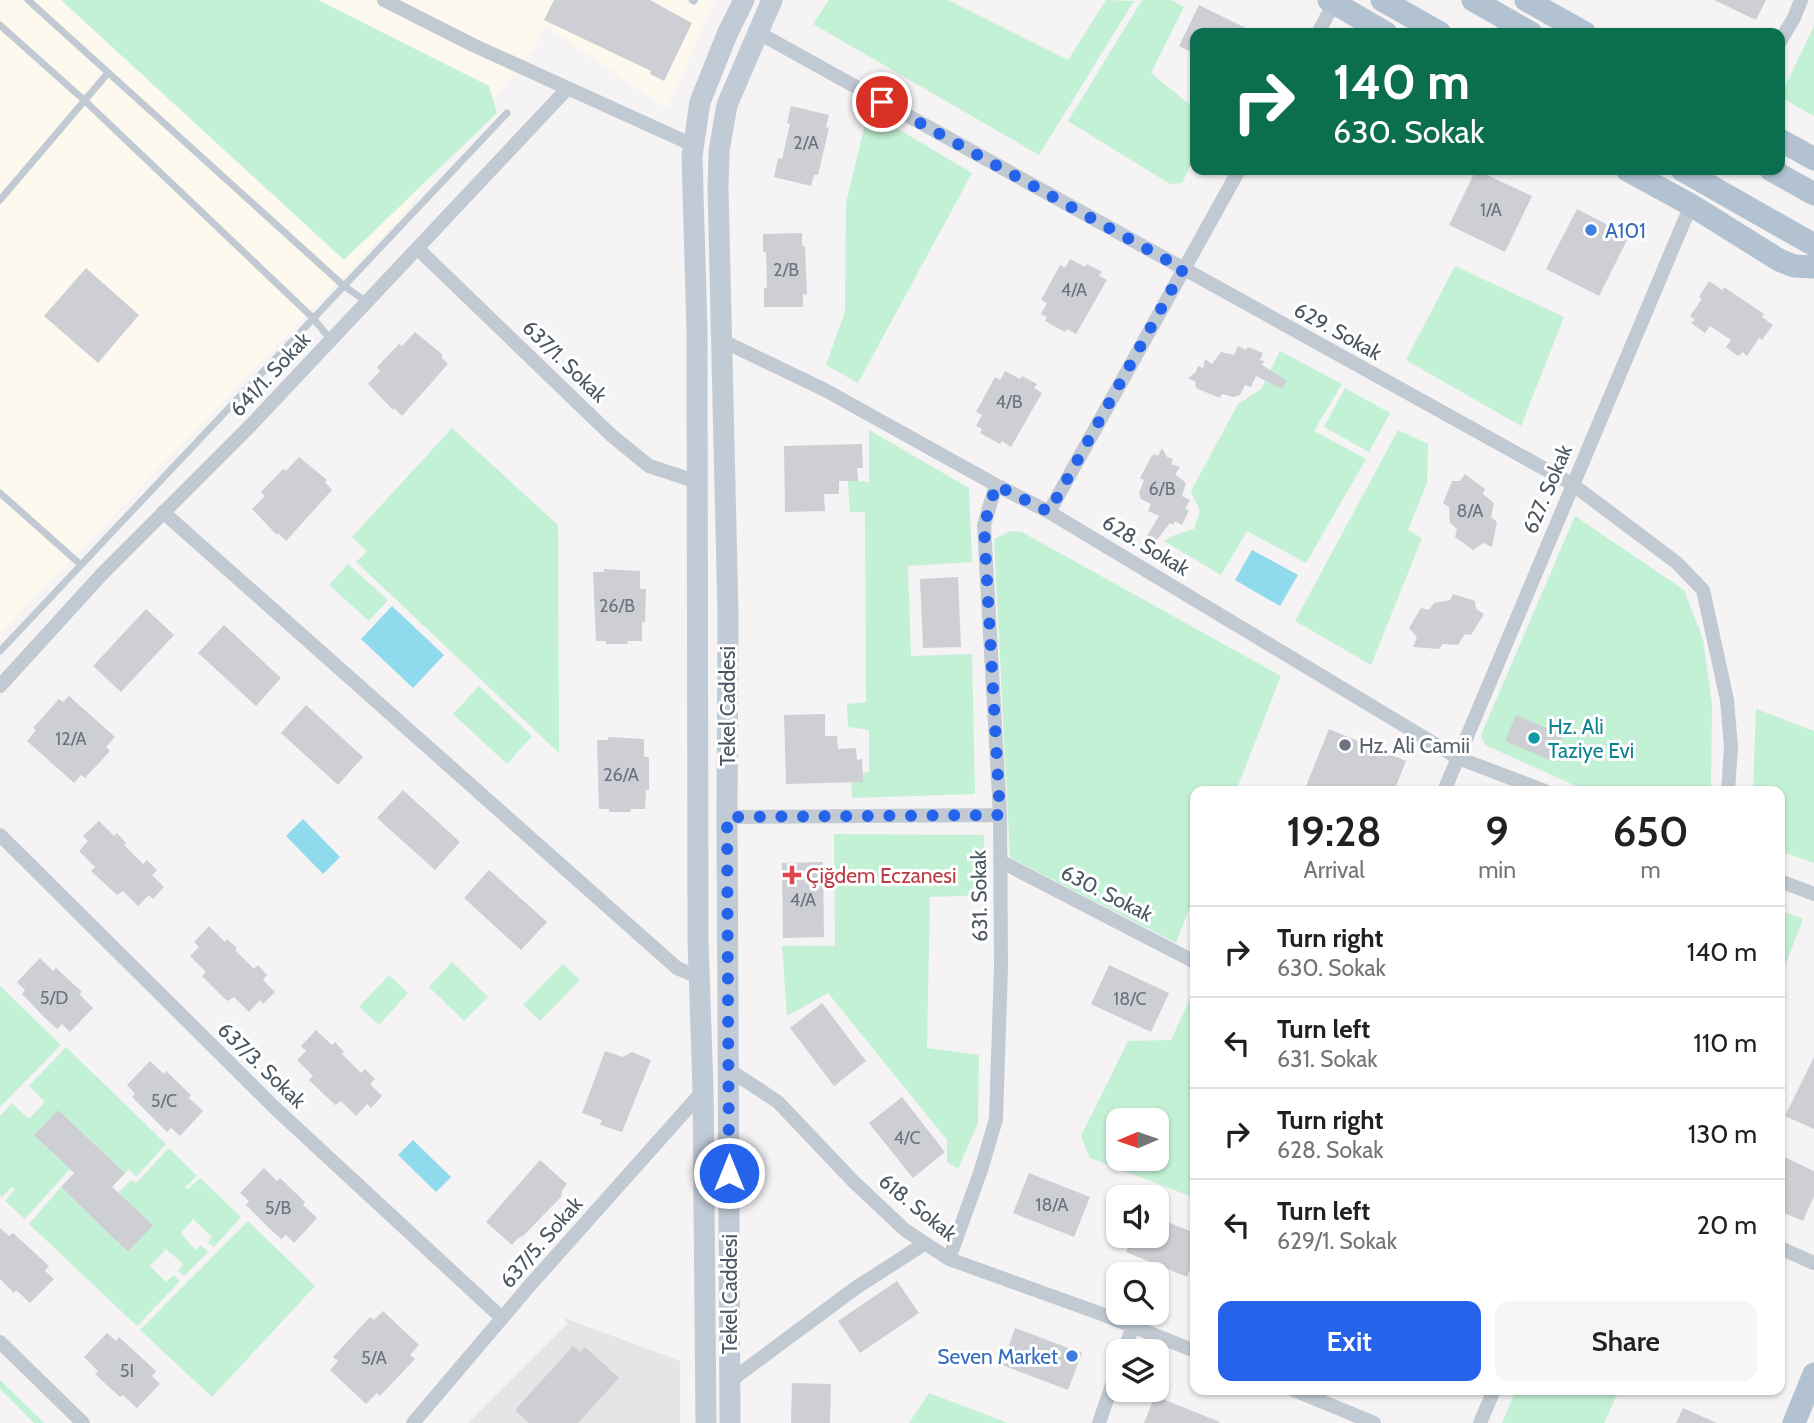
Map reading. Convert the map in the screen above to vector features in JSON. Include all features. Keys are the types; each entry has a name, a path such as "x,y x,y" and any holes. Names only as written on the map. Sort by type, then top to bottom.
{"main road":[{"path":"706,1423 703,1091 698,977 698,482 693,145 700,102 744,0"},
{"name":"Tekel Caddesi","path":"730,1423 728,614 719,151 727,105 772,0"},
{"path":"1382,0 1431,28"},
{"path":"1473,0 1522,28"},
{"path":"1526,0 1553,7 1579,28"},
{"path":"1331,2 1377,28"},
{"path":"1785,143 1814,159"},
{"path":"1636,175 1779,260 1794,266 1814,267"},
{"path":"1691,175 1814,245"},
{"path":"1780,175 1814,194"},
{"path":"1794,1423 1814,1374"}],"street":[{"path":"384,0 567,89 693,145"},
{"path":"1785,33 1801,0"},
{"path":"1320,28 1331,2"},
{"name":"629. Sokak","path":"757,32 1572,484 1677,563 1703,590 1727,700 1731,747 1728,786"},
{"name":"641/1. Sokak","path":"0,686 102,574 251,425 567,89"},
{"path":"1049,512 1235,175"},
{"name":"627. Sokak","path":"1446,786 1690,205"},
{"name":"637/1. Sokak","path":"417,248 611,435 649,466 698,482"},
{"name":"628. Sokak","path":"721,340 825,390 1049,512 1458,758 1532,786"},
{"name":"631. Sokak","path":"949,1259 996,1119 1001,967 1000,815 984,526 996,485"},
{"path":"163,512 677,968 698,977"},
{"path":"727,817 1000,815"},
{"name":"637/3. Sokak","path":"0,835 275,1109 502,1318"},
{"name":"630. Sokak","path":"1000,861 1190,959"},
{"path":"1785,883 1814,894"},
{"name":"618. Sokak","path":"728,1069 778,1102 853,1181 905,1230 924,1244 949,1259 1190,1349"},
{"name":"637/5. Sokak","path":"412,1423 703,1091"},
{"path":"730,1381 857,1287 924,1244"},
{"path":"1785,1250 1814,1262"},
{"path":"1128,1339 1133,1326"},
{"path":"0,1342 83,1423"},
{"path":"1306,1395 1374,1423"},
{"path":"1480,1423 1492,1395"},
{"path":"1099,1423 1106,1402"}],"lane":[{"path":"28,0 344,286 366,302"},
{"path":"0,25 84,100 313,318 331,340"},
{"path":"0,200 108,72"},
{"path":"0,651 507,113"},
{"path":"0,493 81,565"}],"shaded area":[{"path":"0,0 715,0 667,108 545,26 533,49 397,221 0,633"},
{"path":"564,1318 680,1361 680,1423 468,1423 567,1324"}],"green space":[{"path":"61,0 318,0 489,86 497,113 344,260"},
{"path":"829,0 948,0 1068,60 1106,0 1134,1 1039,155 813,24"},
{"path":"1142,0 1171,0 1184,7 1151,73 1190,105 1190,166 1182,183 1170,184 1068,121"},
{"path":"1814,26 1814,116 1785,100 1785,87"},
{"path":"873,114 972,173 858,383 826,365 845,312 846,203 866,120"},
{"path":"1455,266 1564,317 1521,426 1406,360"},
{"path":"1280,351 1342,384 1314,431 1366,459 1306,563 1247,531 1221,575 1164,541 1194,529 1200,511 1191,491 1238,404 1261,389"},
{"path":"1345,388 1390,413 1369,452 1324,427"},
{"path":"452,428 558,525 559,753 356,562 367,551 352,537"},
{"path":"869,430 969,488 972,562 908,566 911,656 972,654 975,794 852,798 851,774 869,772 869,730 848,727 847,704 866,702 865,512 850,512 848,480 869,482"},
{"path":"1398,430 1428,444 1427,483 1408,530 1422,538 1371,665 1295,621"},
{"path":"1575,516 1684,590 1703,639 1712,704 1711,786 1576,786 1485,745 1481,735"},
{"path":"1011,531 1022,532 1281,676 1238,786 1190,786 1190,907 1176,943 1010,858 994,539"},
{"path":"348,564 388,600 369,621 329,585"},
{"path":"479,686 532,736 507,764 453,714"},
{"path":"1756,709 1814,731 1814,863 1785,853 1785,786 1753,786"},
{"path":"834,834 984,835 986,895 930,897 927,1048 979,1055 978,1123 958,1169 947,1162 947,1140 828,993 787,1016 782,946 835,946"},
{"path":"1785,912 1803,919 1785,966"},
{"path":"452,962 488,997 464,1021 429,987"},
{"path":"563,964 580,980 540,1021 523,1005"},
{"path":"389,975 408,993 379,1025 359,1007"},
{"path":"0,986 61,1045 0,1107"},
{"path":"1190,999 1190,1196 1169,1188 1169,1185 1161,1185 1124,1171 1169,1171 1169,1108 1106,1108 1106,1164 1090,1158 1081,1136 1128,1041 1171,1040"},
{"path":"66,1047 166,1144 136,1177 129,1169 125,1173 58,1110 34,1135 70,1169 25,1219 5,1201 15,1189 12,1187 2,1197 0,1195 0,1116 12,1103 29,1119 45,1102 29,1086"},
{"path":"169,1148 197,1176 185,1187 187,1190 200,1178 241,1217 214,1247 208,1243 212,1237 193,1219 181,1233 195,1250 201,1245 208,1252 184,1276 178,1271 183,1264 166,1249 150,1266 166,1282 174,1275 180,1281 137,1326 29,1224 61,1187 127,1251 153,1225 118,1193 131,1180 136,1183"},
{"path":"248,1221 315,1286 212,1397 140,1330"},
{"path":"0,1380 44,1423 34,1423 0,1389"},
{"path":"929,1393 1008,1423 909,1423"},
{"path":"1514,1395 1617,1395 1604,1423 1502,1423"}],"water":[{"path":"1252,550 1298,575 1280,606 1235,580"},
{"path":"392,606 444,655 413,688 361,639"},
{"path":"303,819 340,857 323,874 286,836"},
{"path":"413,1140 451,1177 436,1192 398,1155"}],"building":[{"path":"554,0 650,0 692,23 664,81 650,74 651,71 544,20"},
{"path":"1714,0 1766,0 1756,20"},
{"path":"1199,5 1246,28 1190,28 1190,52 1179,46"},
{"path":"791,106 829,115 826,127 829,128 818,175 814,175 811,186 774,177 778,158 782,159"},
{"path":"1474,175 1487,175 1532,196 1505,252 1449,225"},
{"path":"1577,209 1629,236 1599,296 1546,269"},
{"path":"802,233 807,295 803,294 803,307 764,307 764,288 767,288 763,234"},
{"path":"1070,259 1102,272 1099,276 1107,280 1076,334 1067,329 1065,332 1045,321 1047,317 1041,314 1047,303 1041,300 1060,265 1065,268"},
{"path":"86,268 139,315 98,363 44,316"},
{"path":"1709,281 1722,290 1724,287 1764,314 1762,317 1773,325 1762,340 1759,338 1747,356 1743,352 1738,356 1726,347 1731,340 1710,326 1705,333 1691,323 1695,320 1690,316 1702,299 1699,297"},
{"path":"415,332 443,355 441,357 448,364 402,416 368,384 380,371 377,367"},
{"path":"1238,346 1263,353 1260,360 1264,361 1262,365 1287,381 1282,389 1256,376 1251,387 1245,385 1240,395 1234,397 1222,394 1220,398 1198,389 1196,382 1188,378 1196,372 1198,366 1203,368 1205,359 1212,364 1221,352 1234,355"},
{"path":"1005,371 1037,384 1034,388 1042,393 1011,447 980,433 982,429 976,426 982,415 976,412 995,377 1000,380"},
{"path":"862,444 863,468 857,468 858,481 839,481 839,494 824,494 825,511 785,512 784,446"},
{"path":"1162,448 1167,457 1173,459 1171,464 1180,467 1175,474 1186,483 1182,496 1190,500 1185,509 1189,510 1182,525 1175,521 1173,525 1170,523 1152,546 1144,541 1159,516 1148,511 1151,504 1141,499 1139,493 1144,480 1140,478 1151,457 1154,454 1158,456"},
{"path":"299,457 327,480 325,482 332,490 286,541 252,509 265,496 261,492"},
{"path":"1465,474 1485,489 1483,494 1494,503 1491,517 1497,522 1492,547 1483,543 1473,550 1455,537 1457,529 1450,523 1449,507 1443,503 1452,481 1460,481"},
{"path":"604,569 640,571 640,589 646,589 642,641 606,644 606,641 596,641 593,572 604,572"},
{"path":"958,577 961,647 923,648 920,579"},
{"path":"1453,594 1475,601 1476,609 1484,614 1471,635 1465,634 1458,645 1443,644 1439,649 1413,647 1417,637 1409,628 1421,608 1429,610 1434,603 1450,600"},
{"path":"146,609 174,635 121,692 93,666"},
{"path":"224,625 281,678 256,706 198,653"},
{"path":"69,696 115,737 106,747 110,751 85,778 81,775 74,783 27,741 36,730 33,728 59,699 63,702"},
{"path":"306,705 363,757 338,785 281,733"},
{"path":"825,714 825,736 837,736 838,749 856,748 857,760 862,759 863,782 786,784 784,715"},
{"name":"Hz. Ali Taziye Evi","path":"1516,715 1563,735 1552,761 1505,741"},
{"name":"Hz. Ali Camii","path":"1329,729 1406,761 1396,786 1306,786"},
{"path":"608,737 644,739 644,757 649,757 649,790 646,790 645,809 609,812 609,809 599,809 597,740 608,740"},
{"path":"403,790 460,842 435,870 377,818"},
{"path":"99,821 114,836 117,833 126,843 124,845 143,864 147,860 157,870 152,875 164,887 153,899 149,895 138,906 123,891 117,895 91,871 95,867 79,851 88,841 83,836"},
{"path":"823,862 824,937 783,938 782,863"},
{"path":"489,870 547,922 521,950 464,898"},
{"path":"209,926 225,942 227,939 237,948 235,950 254,969 258,965 267,975 263,980 275,992 263,1004 260,1000 249,1012 234,997 227,1001 202,976 206,972 190,956 199,947 194,942"},
{"path":"40,958 53,971 56,968 82,992 79,994 93,1008 70,1032 62,1024 57,1029 45,1018 22,994 25,990 17,982"},
{"path":"1109,965 1169,993 1151,1032 1091,1004"},
{"path":"822,1003 866,1061 834,1086 790,1028"},
{"path":"316,1030 332,1045 335,1042 344,1052 342,1054 361,1073 365,1069 375,1079 370,1084 382,1096 371,1108 367,1104 356,1116 341,1101 335,1105 309,1080 313,1076 297,1060 306,1051 301,1046"},
{"path":"605,1051 623,1057 632,1052 651,1060 622,1132 600,1125 602,1120 582,1113"},
{"path":"1814,1057 1814,1129 1785,1116"},
{"path":"150,1061 164,1074 166,1071 203,1111 180,1136 171,1128 167,1132 132,1097 135,1094 127,1085"},
{"path":"902,1097 945,1152 913,1178 869,1123"},
{"path":"58,1110 125,1173 112,1187 153,1225 128,1252 61,1187 74,1173 34,1135"},
{"path":"1785,1157 1814,1171 1814,1196 1803,1221 1785,1213"},
{"path":"540,1160 567,1184 561,1197 512,1245 486,1222"},
{"path":"264,1168 277,1181 280,1178 317,1218 294,1243 286,1235 281,1239 269,1228 246,1205 249,1201 240,1193"},
{"path":"1029,1173 1090,1197 1074,1237 1013,1213"},
{"path":"1169,1223 1190,1231 1190,1270 1187,1277 1169,1270 1169,1262 1150,1262 1126,1252 1128,1248 1169,1248"},
{"path":"0,1228 9,1236 13,1233 49,1266 45,1271 54,1279 30,1303 16,1290 14,1293 0,1279"},
{"path":"897,1281 919,1313 860,1353 838,1321"},
{"path":"383,1311 419,1345 410,1355 415,1359 380,1396 377,1393 366,1404 330,1370 338,1361 333,1357 370,1317 374,1320"},
{"path":"1015,1328 1082,1353 1068,1390 1002,1365"},
{"path":"107,1333 116,1341 119,1337 156,1371 152,1376 160,1384 137,1408 123,1395 120,1397 95,1374 98,1371 84,1357"},
{"path":"573,1346 580,1352 585,1347 619,1378 578,1423 529,1423 515,1410"},
{"path":"792,1383 831,1384 830,1423 791,1423"},
{"path":"1153,1402 1169,1402 1220,1422 1219,1423 1144,1423"},
{"path":"1683,1408 1717,1423 1676,1423"}],"place":[{"name":"A101","path":"1591,230"},
{"name":"Hz. Ali Taziye Evi","path":"1534,738"},
{"name":"Hz. Ali Camii","path":"1345,745"},
{"name":"Çiğdem Eczanesi","path":"792,875"},
{"name":"Seven Market","path":"1072,1356"}],"route":[{"path":"729,1173 727,817 1000,815 984,526 996,485 1049,512 1183,269 882,102"}]}
